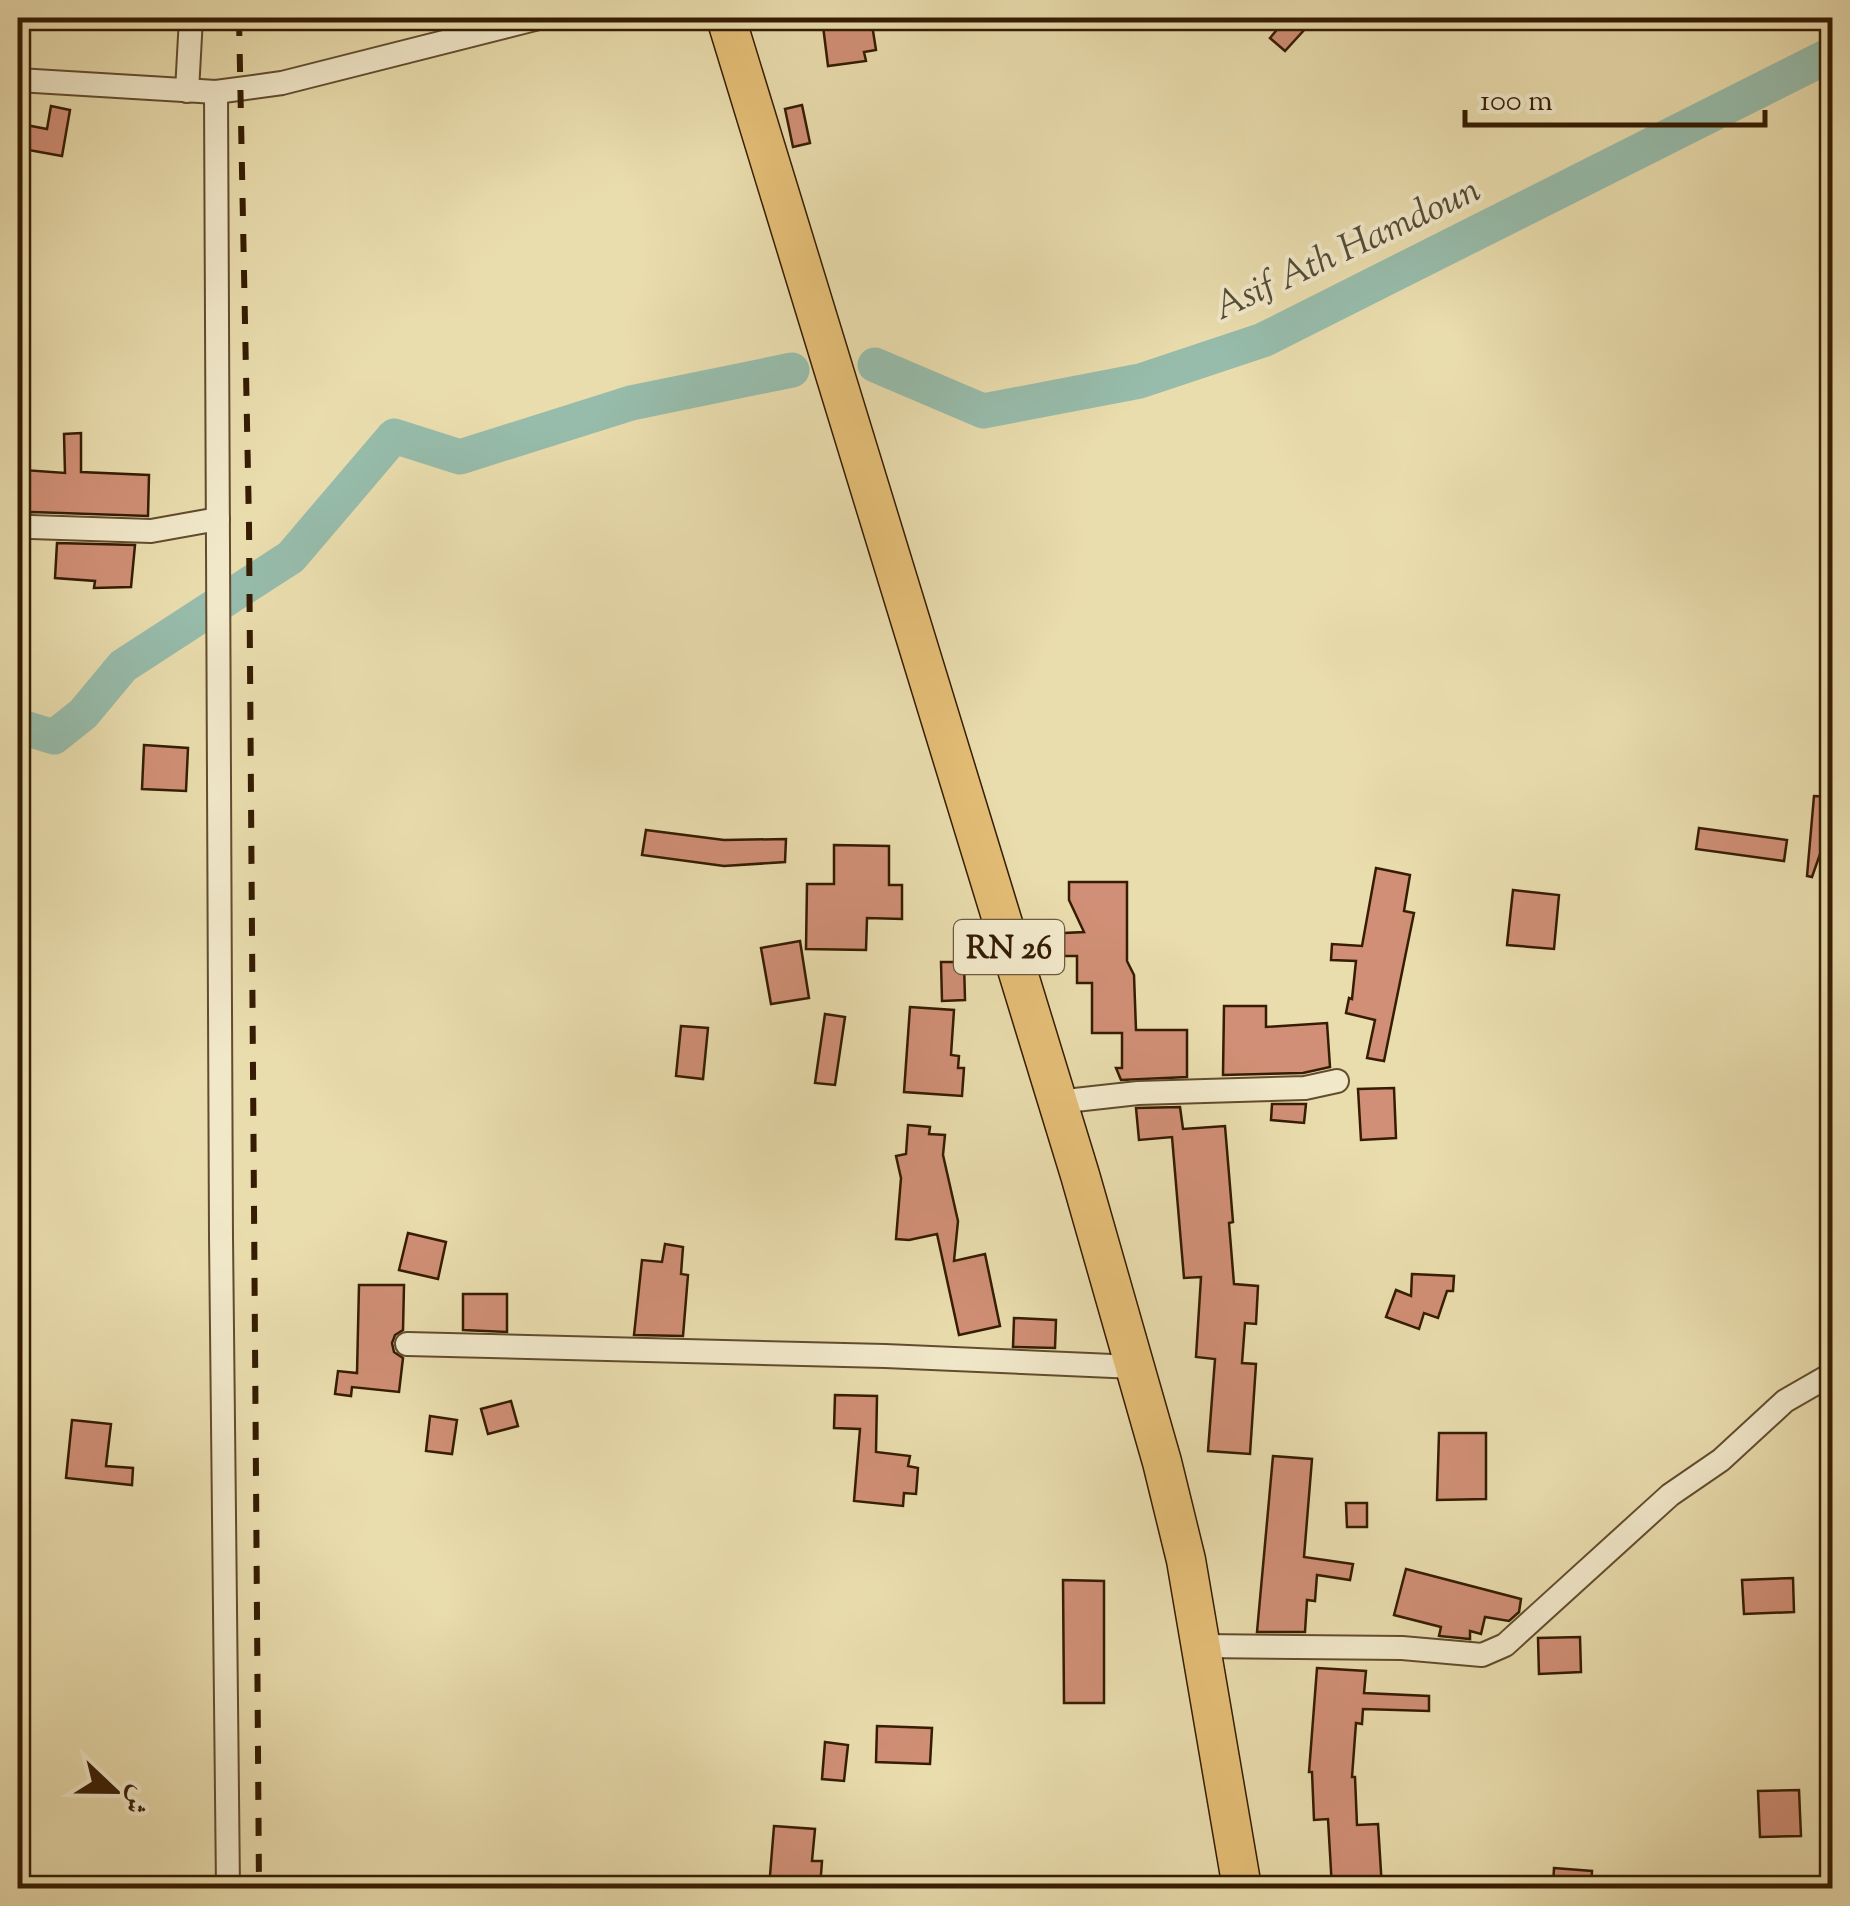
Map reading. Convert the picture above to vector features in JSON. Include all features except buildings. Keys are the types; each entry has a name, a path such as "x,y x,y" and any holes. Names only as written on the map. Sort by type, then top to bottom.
{"main road":[{"name":"RN 26","path":"726,18 1135,1367 1186,1560 1242,1888"}],"street":[{"path":"186,92 191,18"},
{"path":"18,80 216,92 282,83 538,18"},
{"path":"216,92 228,1888"},
{"path":"30,526 151,531 218,519"},
{"path":"1057,1102 1138,1094 1304,1088 1337,1081"},
{"path":"406,1344 885,1356 1135,1367"},
{"path":"1201,1646 1402,1648 1482,1655 1505,1645 1670,1495 1721,1460 1785,1401 1832,1374"}],"waterway":[{"name":"Asif Ath Hamdoun","path":"875,365 983,411 1140,381 1263,340 1832,54"},
{"name":"Asif Ath Hamdoun","path":"18,726 54,737 83,714 123,666 291,557 394,436 460,457 631,403 792,370"}],"railway":[{"path":"239,18 249,525 259,1888"}]}
